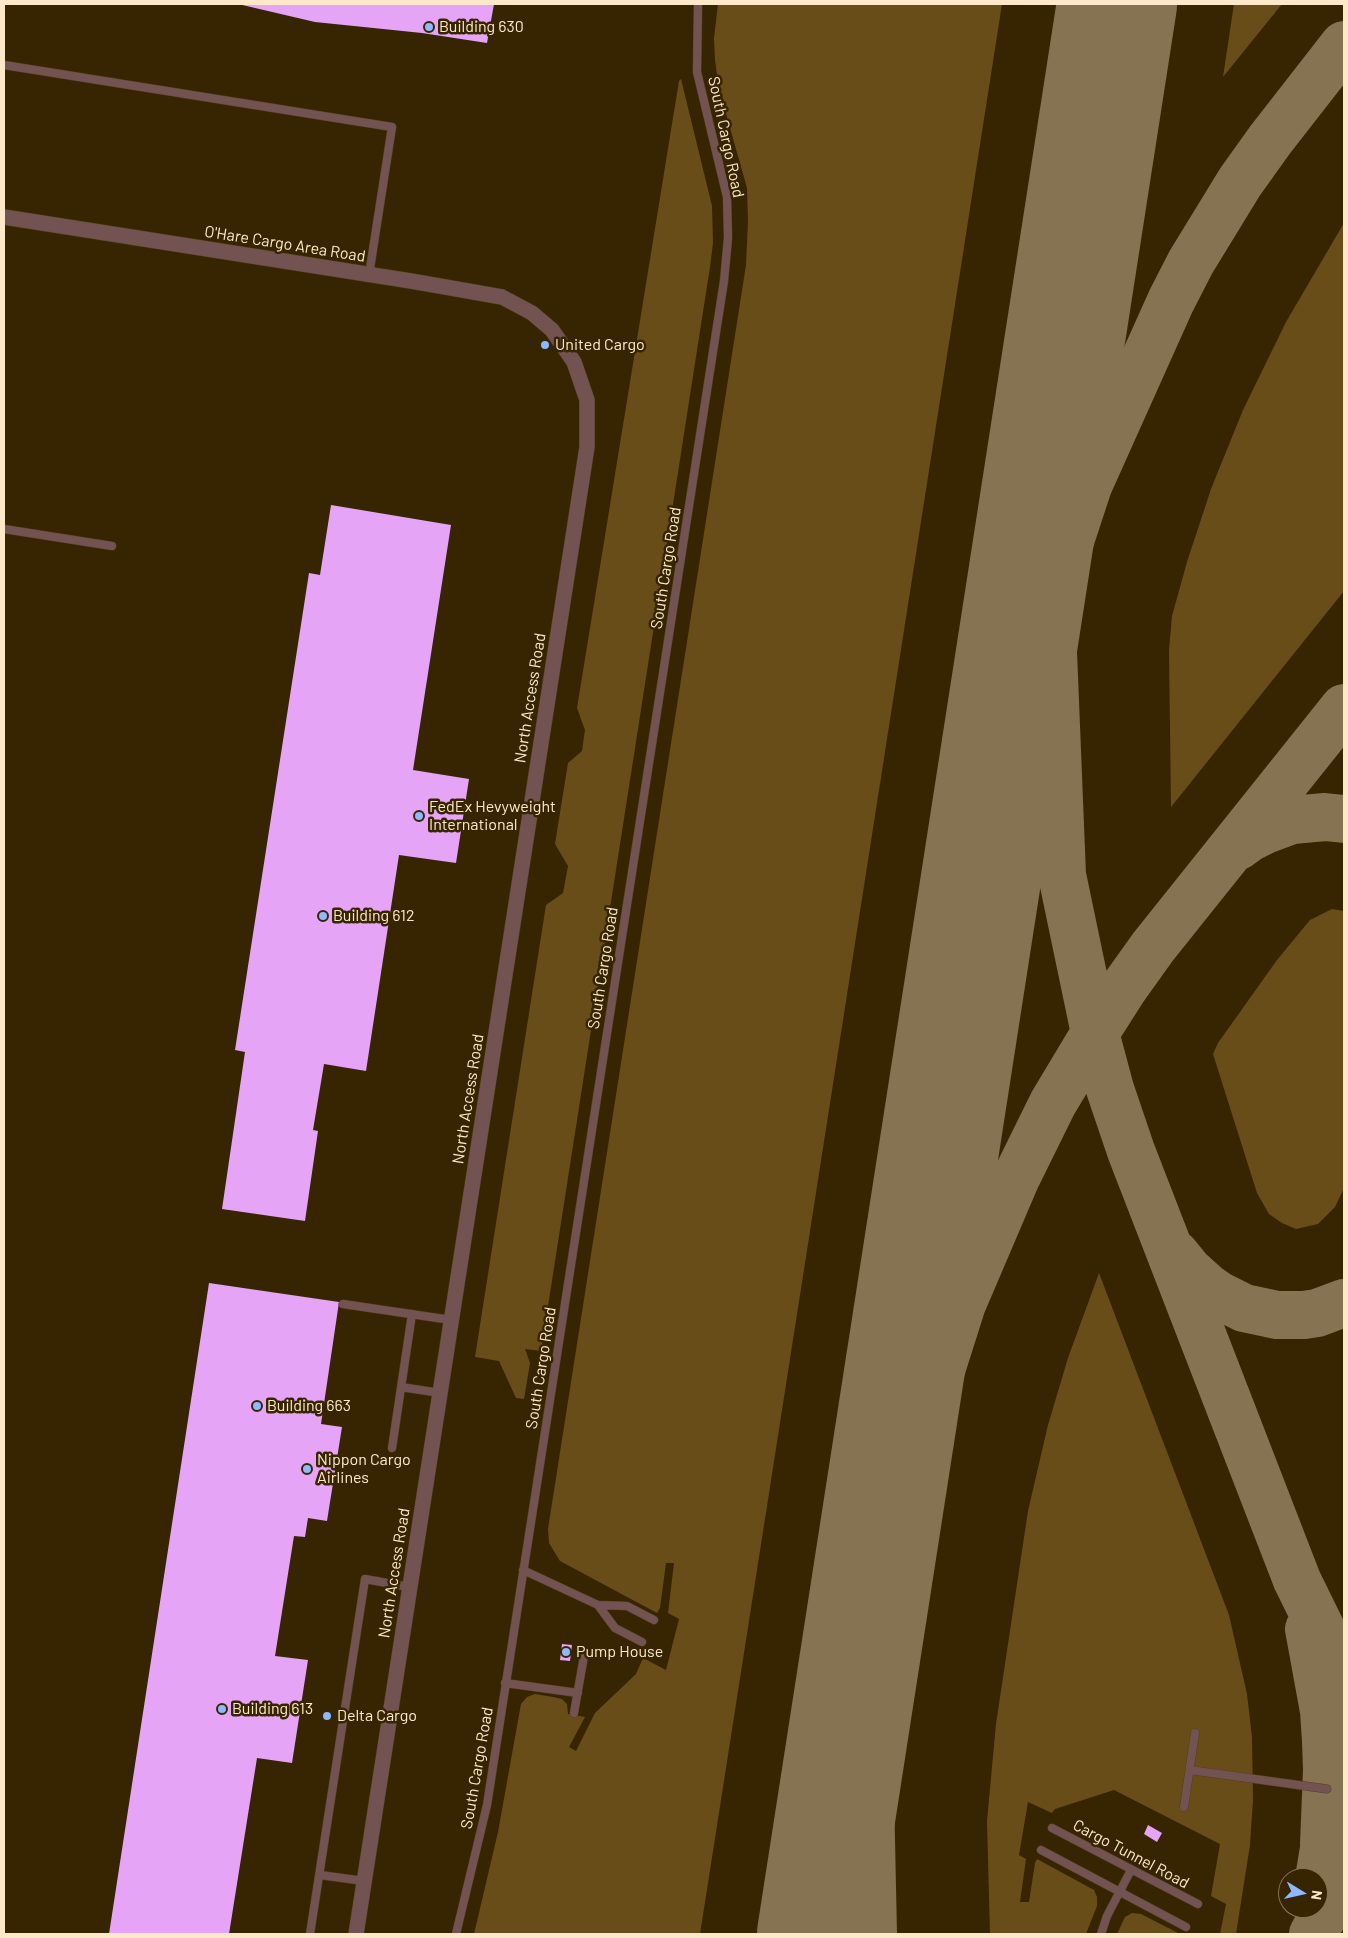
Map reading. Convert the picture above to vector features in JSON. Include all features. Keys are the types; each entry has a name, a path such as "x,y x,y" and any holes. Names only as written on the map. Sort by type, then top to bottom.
{"street":[{"name":"O'Hare Cargo Area Road","path":"4,217 502,297 532,313 552,330"},
{"name":"North Access Road","path":"364,1881 587,447 587,400 574,362 552,330"},
{"path":"356,1934 364,1881"}],"lane":[{"name":"South Cargo Road","path":"456,1934 487,1805 724,281 728,238 727,197 697,72 698,4"},
{"path":"4,65 392,127 369,275"},
{"path":"4,529 112,546"},
{"path":"343,1304 451,1320"},
{"path":"392,1448 412,1314"},
{"path":"401,1387 440,1393"},
{"path":"523,1570 598,1605 627,1606 654,1620"},
{"path":"310,1934 365,1579 409,1587"},
{"path":"598,1605 615,1628 642,1642"},
{"path":"574,1713 584,1656"},
{"path":"505,1683 578,1693"},
{"path":"1184,1807 1195,1733"},
{"path":"1190,1770 1327,1790"},
{"name":"Cargo Tunnel Road","path":"1052,1828 1198,1904"},
{"path":"1041,1850 1186,1927"},
{"path":"1101,1934 1131,1870"},
{"path":"320,1875 364,1881"}],"shaded area":[{"path":"718,4 1002,4 700,1934 474,1934 498,1832 521,1704 527,1697 535,1694 553,1697 562,1699 567,1704 568,1714 585,1717 569,1747 576,1751 595,1713 636,1674 643,1658 666,1670 679,1619 668,1613 674,1563 666,1563 660,1608 657,1613 560,1561 549,1543 548,1529 746,265 747,188 719,89 714,38"},
{"path":"1234,4 1282,4 1223,77"},
{"path":"681,79 712,206 713,243 541,1351 525,1349 530,1363 524,1399 516,1398 499,1361 475,1357 546,905 563,893 568,866 555,844 568,763 582,751 585,730 577,708 679,81"},
{"path":"1344,223 1344,591 1171,807 1169,650 1172,616 1187,562 1211,489 1243,410 1286,322"},
{"path":"1332,909 1344,911 1344,1188 1335,1207 1318,1224 1296,1229 1282,1223 1269,1214 1257,1193 1213,1054 1218,1043 1277,960 1310,920"},
{"path":"1099,1273 1229,1615 1247,1694 1252,1737 1253,1800 1250,1845 1236,1934 1220,1934 1226,1904 1211,1896 1220,1844 1114,1790 1055,1809 1052,1813 1028,1802 1019,1855 1026,1859 1020,1902 1029,1902 1037,1859 1094,1890 1097,1897 1097,1906 1086,1934 990,1934 987,1821 996,1724 1028,1511 1048,1425 1068,1358"},
{"path":"1132,1913 1141,1914 1180,1934 1117,1934 1125,1917"}],"building":[{"name":"Building 630","path":"238,4 494,4 487,43 422,33 315,22"},
{"name":"Building 612","path":"331,505 451,525 413,770 469,779 456,863 399,855 366,1071 324,1064 313,1130 318,1131 305,1221 222,1209 245,1052 235,1050 309,573 320,575"},
{"name":"Building 613","path":"209,1283 339,1302 321,1424 342,1427 327,1521 308,1518 305,1537 294,1536 275,1656 308,1660 292,1763 257,1758 229,1934 109,1934"},
{"name":"Pump House","path":"562,1644 572,1645 570,1661 560,1660"},
{"path":"1148,1825 1162,1833 1157,1842 1144,1834"}],"taxiway":[{"path":"1068,547 1088,486 1171,301 1191,262 1240,182 1344,45"},
{"path":"1080,251 1055,479 1051,602 1062,875 1095,1033 1110,1089 1131,1151 1297,1580 1344,1670"},
{"path":"977,904 1038,657"},
{"path":"841,1779 909,1471 962,1304 1015,1180 1053,1103 1123,989 1153,947 1344,708"},
{"path":"1238,846 1265,830 1292,820 1325,817 1344,819"},
{"path":"1175,1254 1188,1270 1208,1288 1244,1308 1277,1315 1304,1315 1317,1313 1344,1303"},
{"path":"1309,1629 1324,1711 1327,1770 1324,1844"},
{"path":"873,1730 870,1792 873,1934"},
{"path":"1321,1868 1330,1812"},
{"path":"1313,1934 1326,1911 1344,1890"}],"runway":[{"path":"817,1934 1117,4"}],"place":[{"name":"Building 630","path":"429,27"},
{"name":"United Cargo","path":"545,345"},
{"name":"FedEx Hevyweight International","path":"419,816"},
{"name":"Building 612","path":"323,916"},
{"name":"Building 663","path":"257,1406"},
{"name":"Nippon Cargo Airlines","path":"307,1469"},
{"name":"Pump House","path":"566,1652"},
{"name":"Building 613","path":"222,1709"},
{"name":"Delta Cargo","path":"327,1716"}]}
